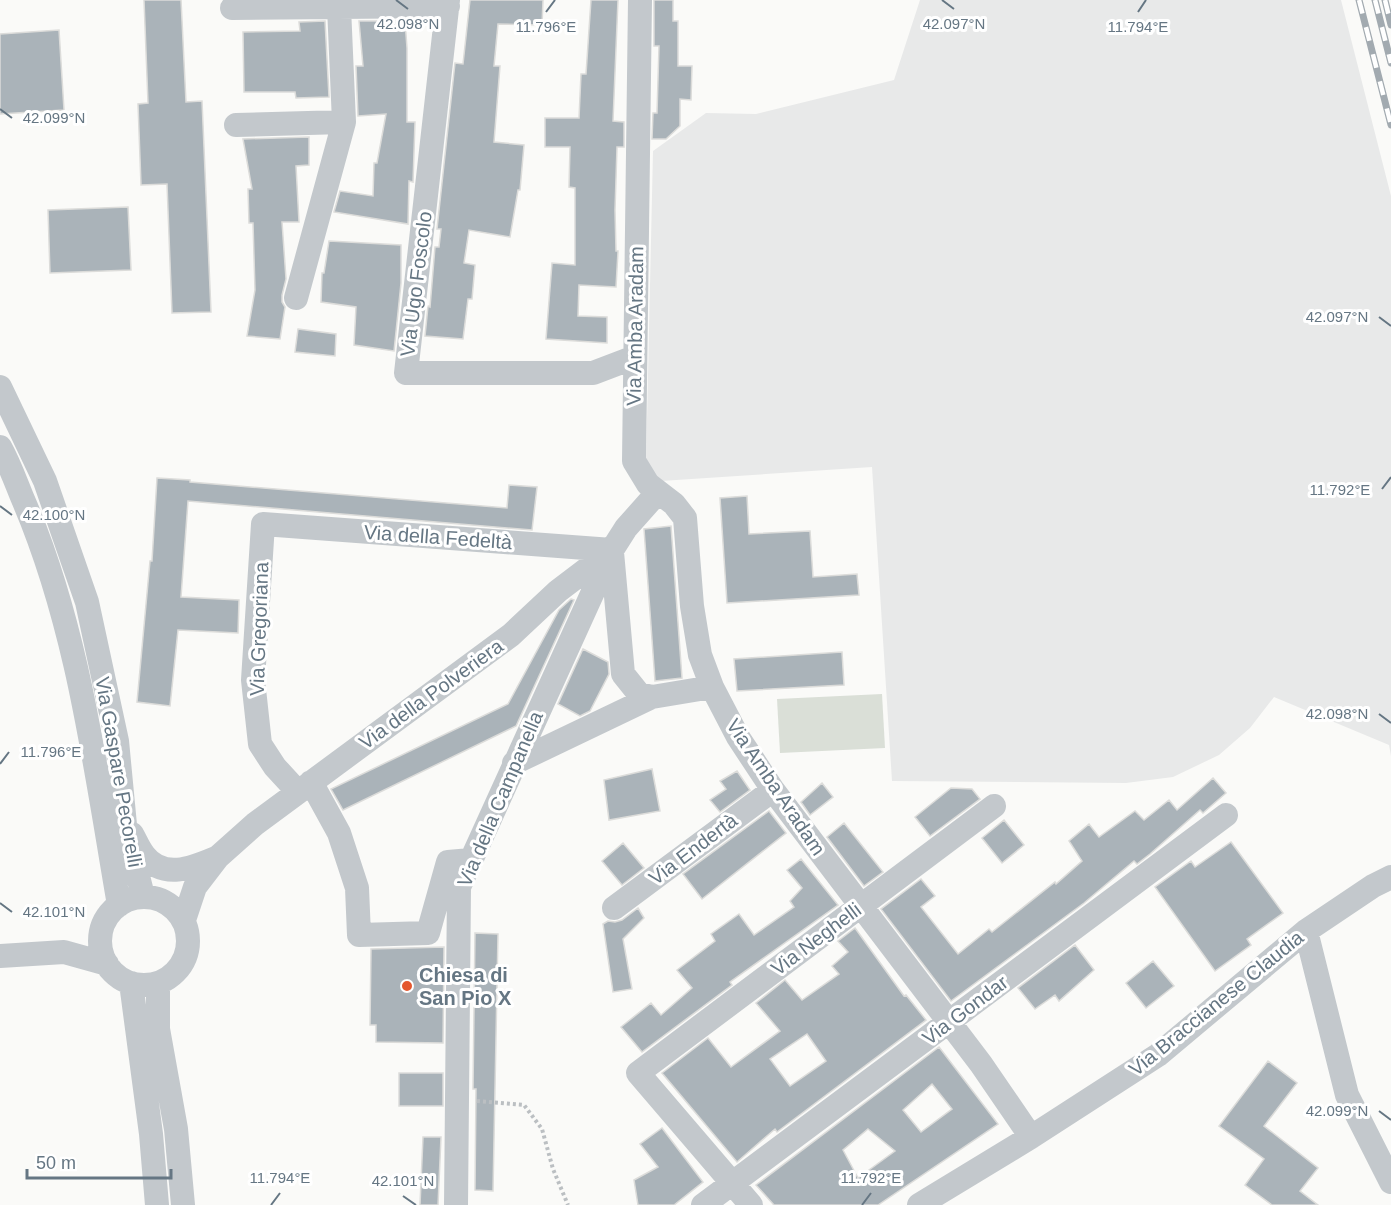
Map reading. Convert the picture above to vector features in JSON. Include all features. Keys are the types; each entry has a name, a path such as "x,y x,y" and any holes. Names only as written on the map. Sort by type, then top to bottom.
{"street":[{"name":"Via Amba Aradam","path":"640,0 634,461 648,484 674,504 685,518 692,606 700,655 712,687 738,737 773,790 949,1022 1031,1137"},
{"name":"Via Ugo Foscolo","path":"448,3 406,373 592,374 635,357"},
{"path":"232,8 448,3"},
{"path":"297,298 344,122 339,7"},
{"path":"236,125 344,122"},
{"name":"Via Gaspare Pecorelli","path":"0,387 45,481 87,602 117,741 125,825 154,899"},
{"name":"Via Gaspare Pecorelli","path":"0,447 29,513 52,574 75,660 118,905"},
{"name":"Via della Polveriera","path":"184,920 195,887 218,857 255,824 511,635 558,591 612,550 626,528 658,492"},
{"name":"Via della Fedeltà","path":"263,524 612,550"},
{"name":"Via Gregoriana","path":"263,524 253,680 260,744 275,767 305,787 339,833 357,888 359,935 428,933 448,862 471,860"},
{"path":"612,550 623,674 639,694 652,697"},
{"name":"Via della Campanella","path":"456,1205 459,887 612,550"},
{"path":"514,763 652,697 712,687"},
{"name":"Via Endertà","path":"614,908 773,790"},
{"name":"Via Neghelli","path":"732,1183 638,1073 994,806"},
{"name":"Via Gondar","path":"703,1205 1226,815"},
{"path":"125,825 144,856 156,866 169,871 183,870 218,857"},
{"name":"Via Braccianese Claudia","path":"919,1205 1031,1137 1158,1055 1306,931 1373,886 1391,877"},
{"name":"Via della Polveriera","path":"154,899 195,887"},
{"path":"128,899 154,899 175,909 184,920 189,945 186,957 171,977 147,985 131,983 122,979 107,964 101,951 102,929 106,918 118,905 128,899"},
{"path":"64,952 102,929"},
{"path":"1306,931 1347,1095 1391,1182"},
{"path":"0,956 64,952 107,964"},
{"path":"131,983 151,1134 157,1205"},
{"path":"158,983 158,1029 176,1129 183,1205"},
{"path":"732,1183 751,1205"}],"path":[{"path":"457,1100 524,1105 542,1129 553,1169 568,1205"}],"shaded area":[{"path":"920,0 1341,0 1391,196 1391,756 1389,745 1274,697 1250,728 1219,755 1173,777 1126,783 892,781 872,467 661,481 646,465 653,151 706,113 756,114 894,80"},
{"path":"882,694 885,748 780,753 777,699"}],"building":[{"path":"144,0 181,0 186,102 202,101 211,312 172,313 167,184 141,185 138,104 148,103"},
{"path":"470,0 543,0 542,25 498,24 494,66 500,66 494,142 524,145 520,190 518,190 510,237 469,230 464,263 475,265 472,299 468,299 463,339 425,336 435,247 439,247 441,229 437,229 455,63 463,64"},
{"path":"591,0 618,0 613,121 624,122 624,147 617,147 616,287 579,285 578,316 607,317 607,343 546,339 552,263 575,265 575,188 569,187 570,147 545,147 545,118 579,118 581,74 586,74"},
{"path":"654,0 673,0 673,21 678,21 678,66 692,66 691,100 680,99 680,126 666,139 652,139 653,113 657,113 659,46 654,46"},
{"path":"325,21 329,97 296,98 295,92 244,92 243,32 300,31 299,22"},
{"path":"359,21 405,21 407,122 415,122 413,182 409,181 408,224 334,212 340,191 373,196 374,163 377,163 386,114 358,116 356,66 363,66"},
{"path":"59,30 64,110 0,114 0,34"},
{"path":"309,137 309,165 296,166 299,222 282,222 286,279 282,295 285,307 280,339 247,336 255,290 253,223 249,223 248,189 252,189 243,139"},
{"path":"128,207 131,270 50,273 48,210"},
{"path":"329,241 401,245 401,283 394,351 354,345 356,307 321,302 322,273 324,273"},
{"path":"298,329 336,334 335,356 295,352"},
{"path":"157,478 507,508 509,485 537,487 532,530 188,501 181,597 239,600 238,633 178,630 170,706 137,702 150,561 152,561"},
{"path":"747,496 749,534 810,531 813,577 857,574 859,595 727,603 720,498"},
{"path":"671,526 682,678 655,681 644,529"},
{"path":"571,599 574,600 516,726 343,810 331,789 508,704 559,610"},
{"path":"583,649 608,662 609,674 590,711 580,716 558,704"},
{"path":"842,652 844,685 737,691 734,659"},
{"path":"652,769 660,811 609,820 604,780"},
{"path":"737,771 750,790 720,812 710,800 726,789 720,781"},
{"path":"1213,778 1226,793 1203,813 1200,810 1137,864 1134,861 1084,903 951,1001 881,909 921,879 935,896 921,907 958,954 989,929 992,932 1055,882 1056,884 1082,861 1069,841 1089,824 1099,837 1135,811 1144,820 1169,800 1177,810"},
{"path":"822,783 833,797 810,815 801,802"},
{"path":"951,788 972,789 980,799 930,836 915,817"},
{"path":"769,811 786,833 702,899 683,874"},
{"path":"1004,820 1024,845 1002,863 982,838"},
{"path":"844,823 883,872 864,886 827,837"},
{"path":"1231,842 1283,913 1247,939 1251,945 1215,971 1155,887 1191,861 1195,867"},
{"path":"623,843 644,868 622,885 602,861"},
{"path":"801,859 838,905 730,982 732,985 642,1052 621,1027 651,1003 661,1015 692,988 677,970 715,941 711,934 739,914 754,935 794,907 790,901 802,888 787,870"},
{"path":"638,908 644,918 623,939 632,989 613,992 603,924 608,921 622,920"},
{"path":"855,928 904,996 906,995 926,1020 777,1132 775,1129 737,1162 662,1073 708,1038 731,1067 780,1031 756,1003 785,980 802,1000 839,974 832,966 848,952 838,941","holes":["807,1034 826,1061 790,1086 770,1059"]},
{"path":"475,933 498,934 493,1191 475,1190 476,1089 473,1089"},
{"path":"1075,945 1094,970 1059,1001 1055,995 1035,1009 1018,988"},
{"name":"Chiesa di San Pio X","path":"444,947 443,1043 376,1042 376,1025 370,1025 371,949"},
{"path":"1153,961 1174,986 1146,1008 1126,983"},
{"path":"939,1047 998,1124 878,1205 774,1205 756,1185","holes":["932,1084 952,1109 921,1132 903,1110","868,1129 895,1151 858,1178 843,1150"]},
{"path":"1268,1061 1297,1083 1264,1126 1318,1168 1300,1191 1318,1205 1272,1205 1245,1185 1264,1159 1219,1126"},
{"path":"399,1073 443,1073 443,1106 399,1106"},
{"path":"662,1128 703,1182 674,1205 638,1205 634,1180 658,1167 640,1144"},
{"path":"423,1137 441,1137 438,1205 420,1205"}],"railway":[{"path":"1359,0 1391,125"},
{"path":"1375,0 1391,63"},
{"path":"1385,0 1391,25"}],"place":[{"name":"Chiesa di San Pio X","path":"407,986"}]}
